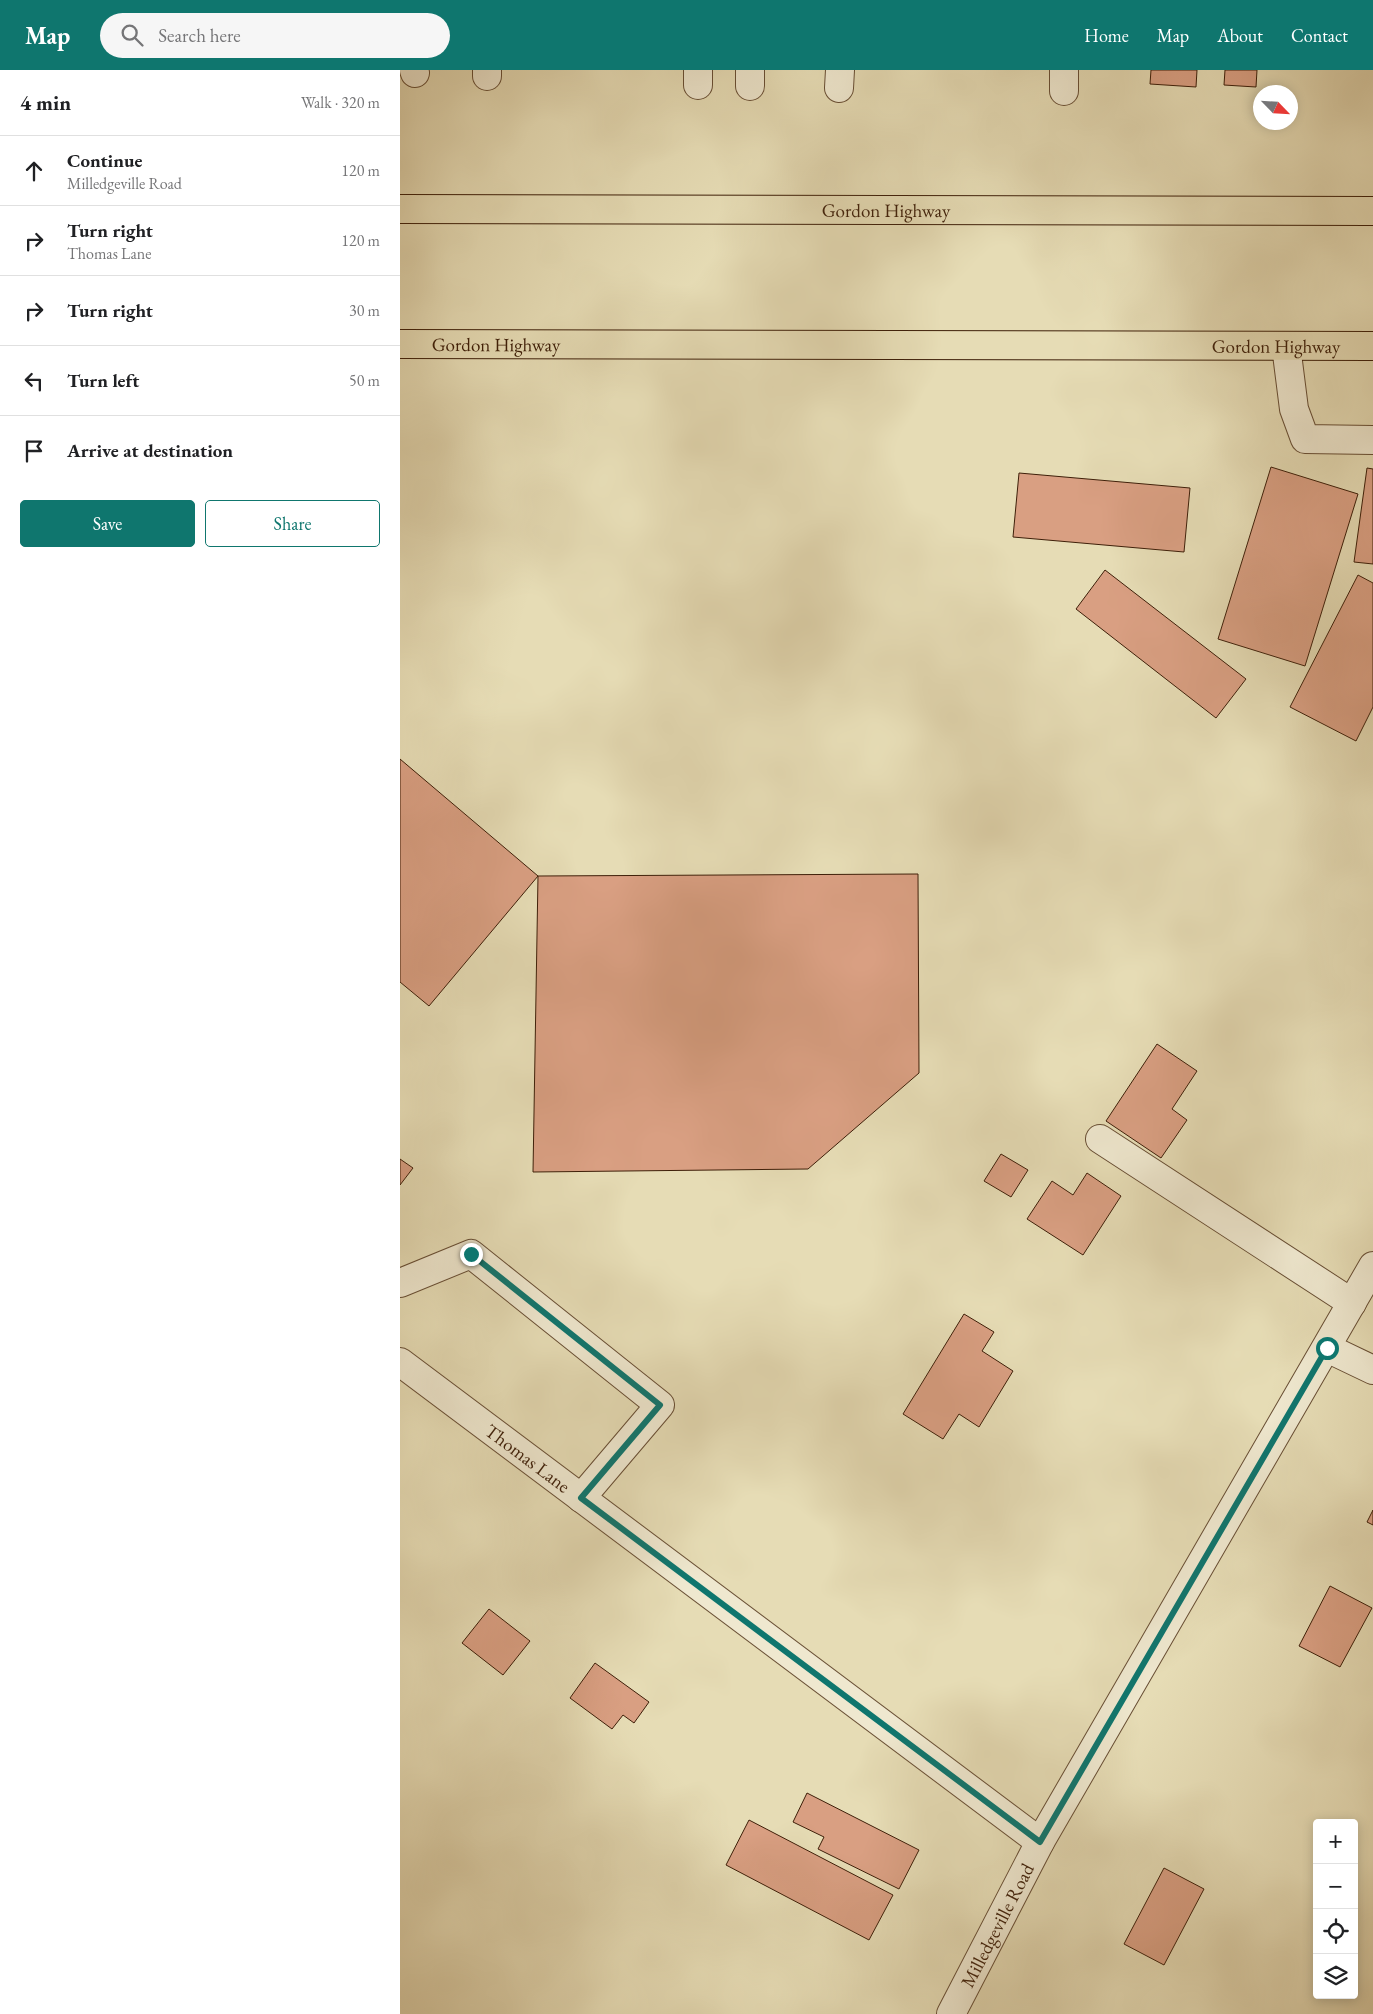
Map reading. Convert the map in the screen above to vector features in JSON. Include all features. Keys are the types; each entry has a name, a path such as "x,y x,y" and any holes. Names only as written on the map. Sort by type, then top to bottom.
{"highway":[{"name":"Gordon Highway","path":"400,209 1373,211"},
{"name":"Gordon Highway","path":"400,344 1373,346"}],"street":[{"path":"1286,346 1294,409 1305,440 1373,440"},
{"path":"1100,1139 1352,1303"},
{"path":"400,1283 471,1254 660,1405 581,1498"},
{"name":"Milledgeville Road","path":"951,2014 1040,1842 1373,1266"},
{"path":"1327,1348 1373,1370"},
{"name":"Thomas Lane","path":"400,1362 1040,1842"}],"building":[{"path":"1151,70 1197,70 1196,87 1150,84"},
{"path":"1225,70 1257,70 1256,85 1253,85 1253,87 1224,85"},
{"path":"1271,467 1358,494 1305,666 1218,639"},
{"path":"1367,468 1373,469 1373,564 1354,562"},
{"path":"1019,473 1190,488 1184,552 1013,537"},
{"path":"1105,570 1246,679 1216,718 1076,609"},
{"path":"1358,575 1373,583 1373,707 1356,741 1290,707"},
{"path":"400,759 538,876 429,1006 400,982"},
{"path":"918,874 919,1073 808,1169 533,1172 538,876"},
{"path":"1157,1044 1197,1071 1172,1109 1187,1120 1161,1158 1106,1121"},
{"path":"1001,1154 1028,1170 1011,1197 984,1181"},
{"path":"400,1159 413,1168 400,1185"},
{"path":"1087,1173 1121,1196 1083,1255 1027,1219 1052,1181 1073,1195"},
{"path":"964,1314 994,1332 982,1351 1013,1371 979,1427 959,1414 943,1439 903,1414"},
{"path":"1373,1510 1373,1525 1367,1522"},
{"path":"1330,1586 1372,1608 1340,1667 1299,1646"},
{"path":"489,1609 530,1641 503,1675 462,1643"},
{"path":"595,1663 649,1702 634,1723 623,1715 612,1729 570,1698"},
{"path":"807,1793 919,1850 899,1889 818,1849 824,1837 793,1822"},
{"path":"749,1820 893,1895 869,1940 726,1865"},
{"path":"1164,1868 1204,1889 1164,1965 1124,1944"}],"route":[{"path":"471,1254 660,1405 581,1498 1040,1842 1327,1348"}]}
